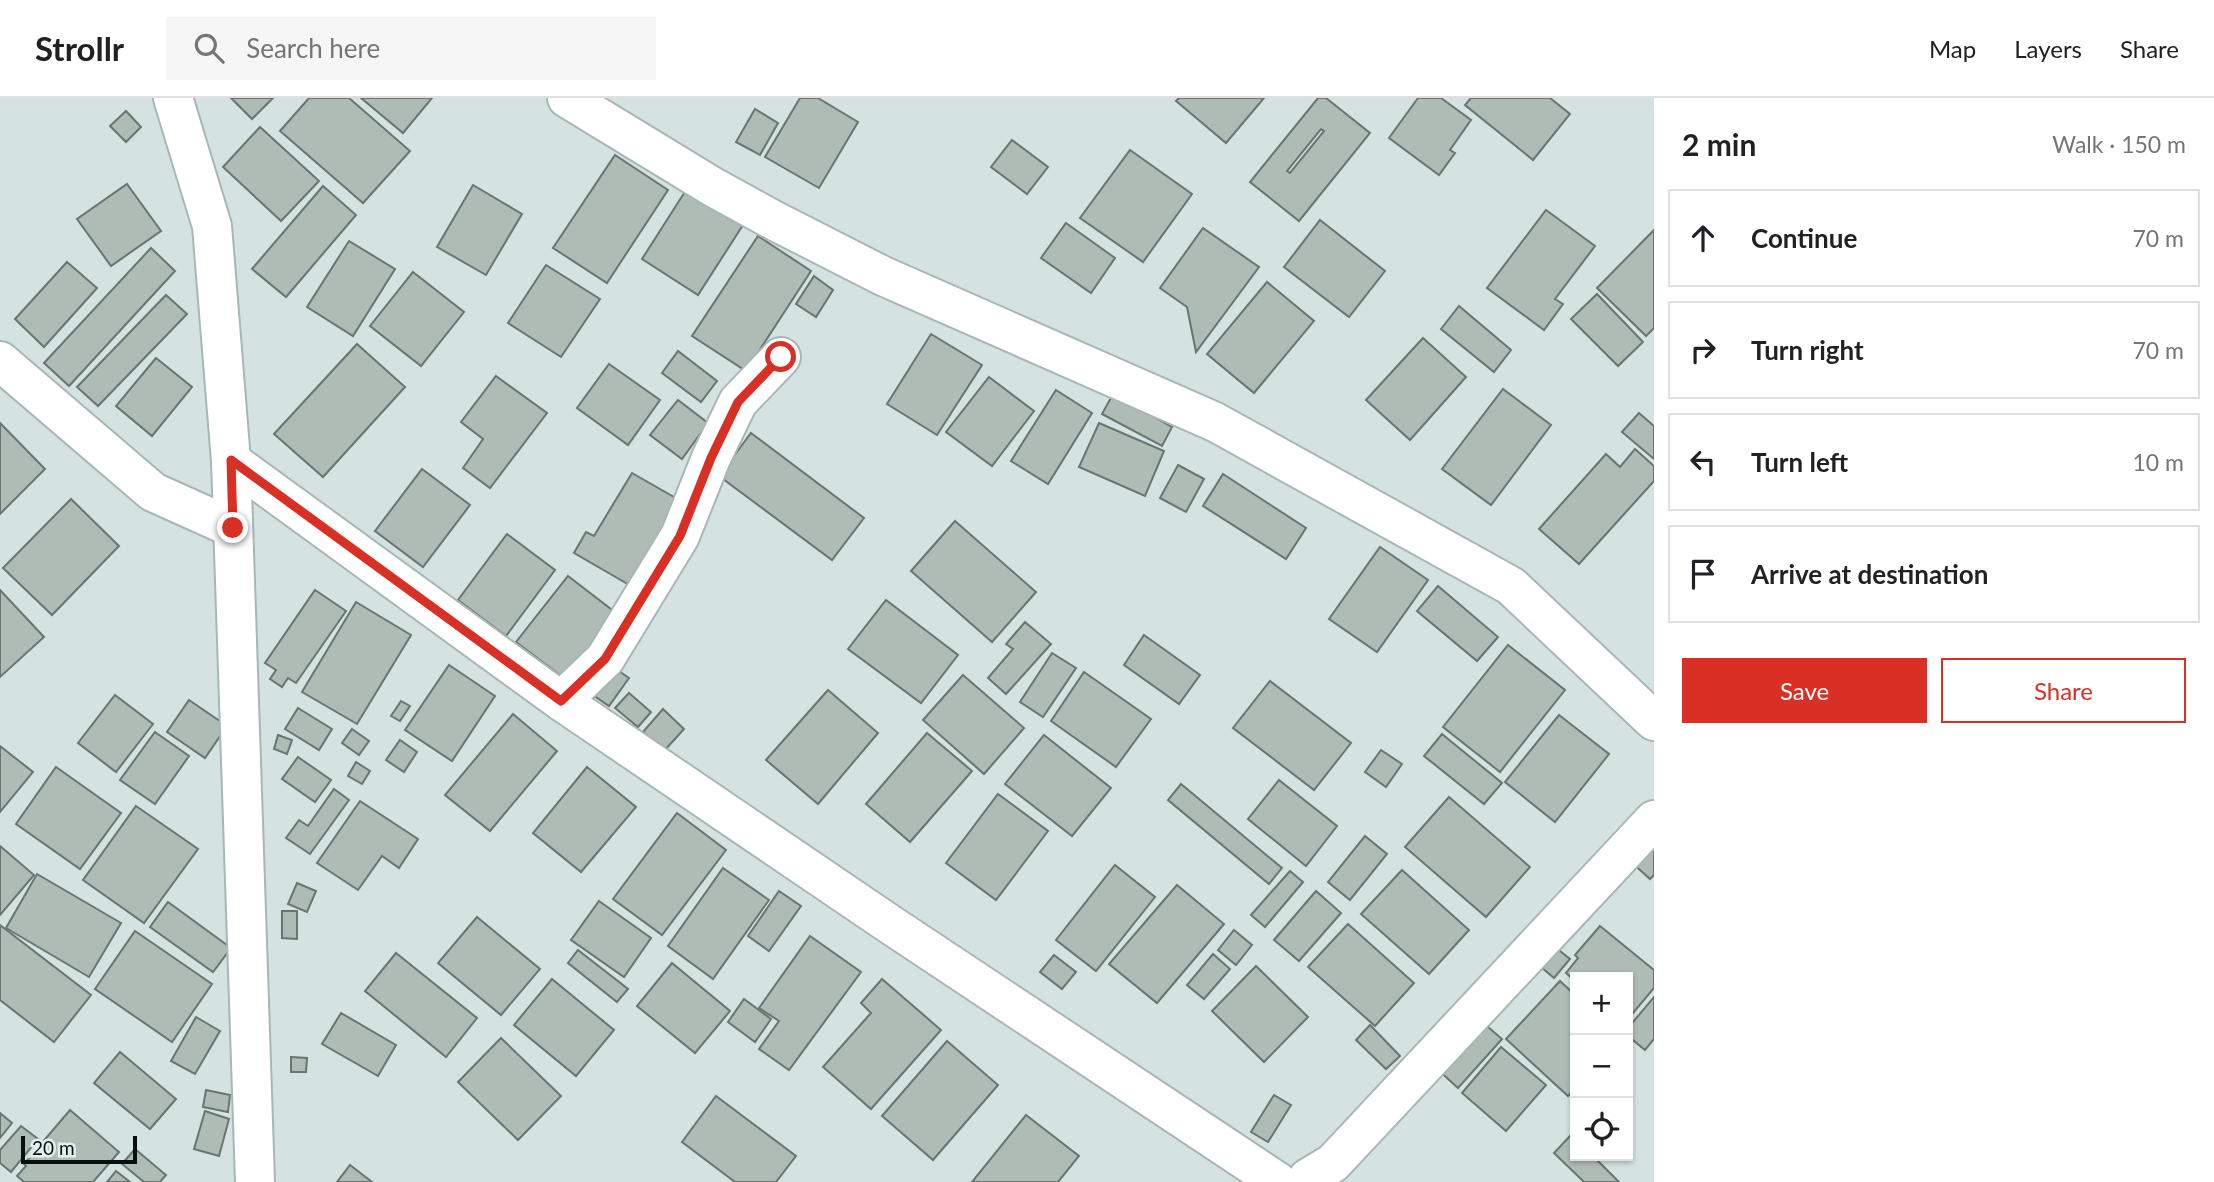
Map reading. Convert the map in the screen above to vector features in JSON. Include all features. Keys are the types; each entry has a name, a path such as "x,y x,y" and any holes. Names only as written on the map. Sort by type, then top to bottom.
{"street":[{"path":"173,98 212,226 231,460 255,1182"},
{"path":"566,98 713,187 775,221 883,276 1215,422 1511,586 1654,720"},
{"path":"561,701 605,659 680,536 711,458 738,402 781,357"},
{"path":"0,361 153,492 233,528"},
{"path":"231,460 561,701 888,923 1278,1182"},
{"path":"1306,1182 1308,1178 1333,1163 1654,820"}],"building":[{"path":"231,98 273,98 252,119"},
{"path":"309,98 349,98 410,151 363,203 280,131"},
{"path":"361,98 432,98 403,133"},
{"path":"800,98 818,98 858,122 819,188 765,157"},
{"path":"1179,98 1264,98 1226,143 1176,101"},
{"path":"1318,98 1326,98 1370,133 1299,221 1250,182","holes":["1321,129 1324,131 1290,173 1287,171"]},
{"path":"1418,98 1441,98 1471,120 1450,150 1455,153 1439,175 1389,138"},
{"path":"1471,98 1550,98 1570,114 1533,160 1465,105"},
{"path":"755,109 778,123 760,155 736,142"},
{"path":"126,111 141,127 126,142 110,126"},
{"path":"260,127 319,181 281,221 223,167"},
{"path":"1012,140 1048,167 1027,194 991,167"},
{"path":"1130,150 1192,194 1143,262 1080,218"},
{"path":"615,155 668,190 607,283 553,248"},
{"path":"127,184 161,231 111,266 77,219"},
{"path":"473,185 522,214 486,275 437,247"},
{"path":"323,186 356,215 286,297 252,269"},
{"path":"686,190 743,225 698,295 642,259"},
{"path":"1546,210 1595,246 1555,299 1563,304 1544,330 1487,288"},
{"path":"1320,220 1385,271 1349,317 1284,267"},
{"path":"1066,223 1115,258 1091,293 1041,258"},
{"path":"1203,228 1259,267 1196,352 1187,307 1160,288"},
{"path":"1654,230 1654,328 1646,336 1597,288"},
{"path":"758,236 811,271 746,371 692,336"},
{"path":"349,241 395,269 353,336 307,307"},
{"path":"151,248 175,271 69,386 44,363"},
{"path":"67,262 97,288 44,347 15,319"},
{"path":"546,265 600,299 561,357 508,323"},
{"path":"413,272 464,312 421,366 370,326"},
{"path":"814,276 833,290 816,317 796,304"},
{"path":"1267,282 1314,321 1254,393 1207,354"},
{"path":"1597,294 1643,342 1618,366 1571,319"},
{"path":"166,295 187,314 98,406 77,387"},
{"path":"1459,306 1511,350 1494,372 1441,329"},
{"path":"931,334 982,365 937,435 887,404"},
{"path":"1423,338 1466,377 1410,440 1366,400"},
{"path":"357,344 405,387 323,477 274,434"},
{"path":"678,351 717,381 701,402 662,373"},
{"path":"156,358 192,387 152,436 116,406"},
{"path":"609,364 660,400 628,445 577,408"},
{"path":"496,376 547,413 490,488 463,468 483,439 461,422"},
{"path":"989,377 1034,411 992,466 946,432"},
{"path":"1503,389 1551,425 1491,505 1442,469"},
{"path":"1056,390 1092,413 1048,484 1011,461"},
{"path":"1113,394 1172,427 1162,446 1102,414"},
{"path":"678,400 708,423 682,459 650,435"},
{"path":"1639,413 1654,426 1654,459 1622,432"},
{"path":"0,423 45,469 0,514"},
{"path":"1099,423 1164,451 1145,496 1079,467"},
{"path":"751,433 864,518 832,560 719,476"},
{"path":"1635,449 1654,466 1654,481 1579,564 1539,529 1606,454 1620,467"},
{"path":"1178,465 1204,479 1186,512 1160,498"},
{"path":"422,469 470,505 423,567 375,531"},
{"path":"632,473 688,505 638,590 574,553 586,532 594,536"},
{"path":"1223,474 1306,528 1286,559 1203,506"},
{"path":"71,499 119,546 52,615 3,568"},
{"path":"955,521 1036,592 992,642 911,571"},
{"path":"507,534 555,570 506,636 458,600"},
{"path":"1380,547 1428,580 1377,652 1329,619"},
{"path":"568,576 616,613 565,679 516,642"},
{"path":"1438,586 1498,637 1477,661 1417,611"},
{"path":"0,590 44,637 0,677"},
{"path":"315,590 346,611 296,683 288,678 282,687 270,679 276,670 265,663"},
{"path":"886,600 958,655 921,703 848,649"},
{"path":"356,602 411,635 357,724 302,692"},
{"path":"1025,622 1051,644 1006,694 988,678 1013,649 1006,644"},
{"path":"1144,635 1200,675 1179,704 1124,665"},
{"path":"1508,645 1565,690 1500,772 1443,727"},
{"path":"1052,653 1076,668 1043,717 1020,702"},
{"path":"449,665 495,696 452,761 405,730"},
{"path":"610,665 629,678 609,706 590,693"},
{"path":"1084,672 1151,719 1116,767 1051,721"},
{"path":"963,675 1024,728 984,774 923,720"},
{"path":"1270,681 1351,743 1314,790 1233,728"},
{"path":"828,690 878,733 818,804 766,760"},
{"path":"629,693 651,712 638,727 615,708"},
{"path":"115,695 153,724 116,772 78,743"},
{"path":"189,700 227,726 205,758 167,732"},
{"path":"401,701 410,706 400,721 391,716"},
{"path":"298,708 332,729 319,750 285,729"},
{"path":"663,709 684,729 664,751 643,732"},
{"path":"513,714 557,751 490,831 445,795"},
{"path":"1559,715 1609,754 1555,822 1505,782"},
{"path":"352,729 369,741 359,755 342,743"},
{"path":"155,732 189,756 155,804 120,780"},
{"path":"927,733 972,771 910,842 866,804"},
{"path":"1442,734 1502,783 1484,804 1424,756"},
{"path":"278,735 292,740 287,754 274,749"},
{"path":"1044,735 1111,788 1072,836 1005,784"},
{"path":"400,740 417,752 404,772 386,760"},
{"path":"0,746 33,772 0,812"},
{"path":"1381,750 1402,764 1386,787 1365,772"},
{"path":"298,757 331,780 315,802 282,779"},
{"path":"356,762 370,771 362,784 348,776"},
{"path":"56,767 121,813 80,869 16,824"},
{"path":"587,767 636,807 581,872 533,833"},
{"path":"1279,780 1337,826 1306,866 1248,819"},
{"path":"1181,784 1282,868 1269,884 1168,800"},
{"path":"334,789 349,800 310,854 286,838 299,820 308,826"},
{"path":"998,794 1048,831 996,900 946,863"},
{"path":"1449,797 1530,867 1486,917 1405,847"},
{"path":"360,801 418,839 399,868 382,856 358,890 317,863"},
{"path":"136,806 198,849 144,923 83,880"},
{"path":"677,813 726,850 662,935 613,899"},
{"path":"1365,836 1387,854 1350,900 1328,882"},
{"path":"1654,841 1654,875 1650,879 1630,861"},
{"path":"0,846 34,875 0,915"},
{"path":"1115,865 1155,897 1096,971 1056,940"},
{"path":"723,868 769,900 713,979 668,946"},
{"path":"1402,870 1469,930 1429,974 1361,914"},
{"path":"1290,871 1303,882 1265,927 1251,915"},
{"path":"37,874 121,923 89,977 6,928"},
{"path":"297,883 316,891 307,912 288,904"},
{"path":"1177,885 1224,924 1157,1003 1109,964"},
{"path":"779,891 801,906 769,951 748,936"},
{"path":"1316,891 1341,913 1299,961 1274,940"},
{"path":"599,901 651,938 624,977 571,940"},
{"path":"168,902 231,948 213,972 150,927"},
{"path":"282,911 297,911 297,939 282,938"},
{"path":"477,917 540,969 501,1015 438,963"},
{"path":"1348,924 1414,983 1375,1026 1308,967"},
{"path":"0,925 91,995 54,1042 0,1000"},
{"path":"1600,926 1654,970 1654,988 1633,1013 1633,972 1570,972 1570,977 1566,973 1578,958 1575,955"},
{"path":"1234,930 1252,945 1236,965 1218,950"},
{"path":"135,931 212,984 172,1042 95,989"},
{"path":"810,936 861,972 789,1070 759,1049 779,1021 759,1008"},
{"path":"1551,944 1570,959 1554,978 1535,962"},
{"path":"578,950 628,989 617,1002 568,963"},
{"path":"396,953 477,1018 446,1057 365,991"},
{"path":"1213,954 1230,969 1204,999 1187,985"},
{"path":"1054,955 1076,972 1062,989 1040,972"},
{"path":"672,963 730,1011 695,1053 637,1006"},
{"path":"1256,966 1308,1017 1264,1062 1212,1011"},
{"path":"552,979 614,1030 576,1076 514,1025"},
{"path":"882,979 941,1030 871,1109 823,1067 871,1013 861,1003"},
{"path":"1560,981 1570,990 1570,1094 1568,1096 1506,1039"},
{"path":"1654,997 1654,1039 1645,1050 1633,1040 1633,1022"},
{"path":"744,999 771,1019 755,1042 728,1022"},
{"path":"341,1013 396,1045 378,1076 322,1044"},
{"path":"196,1017 220,1031 195,1074 171,1061"},
{"path":"1480,1020 1502,1039 1458,1088 1437,1069"},
{"path":"1370,1025 1400,1056 1386,1069 1356,1040"},
{"path":"501,1038 561,1096 518,1140 458,1082"},
{"path":"947,1041 998,1085 933,1160 882,1116"},
{"path":"1501,1047 1546,1085 1506,1131 1462,1093"},
{"path":"120,1052 176,1099 150,1129 94,1083"},
{"path":"291,1057 307,1058 306,1072 291,1072"},
{"path":"206,1090 230,1095 228,1112 203,1107"},
{"path":"1274,1095 1291,1105 1268,1142 1251,1132"},
{"path":"716,1096 796,1156 776,1182 735,1182 682,1142"},
{"path":"70,1110 119,1152 93,1182 24,1182 17,1176 26,1166 24,1164"},
{"path":"205,1111 229,1119 219,1156 194,1149"},
{"path":"0,1113 12,1123 0,1138"},
{"path":"1026,1115 1079,1156 1058,1182 972,1182"},
{"path":"21,1126 38,1139 11,1172 0,1163 0,1150"},
{"path":"1570,1136 1570,1161 1598,1161 1619,1182 1584,1182 1554,1153"},
{"path":"135,1149 166,1175 160,1182 144,1182 122,1164"},
{"path":"350,1165 372,1182 337,1182"},
{"path":"116,1171 130,1182 107,1182"}],"route":[{"path":"233,528 231,460 561,701 605,659 680,536 711,458 738,402 781,357"}]}
